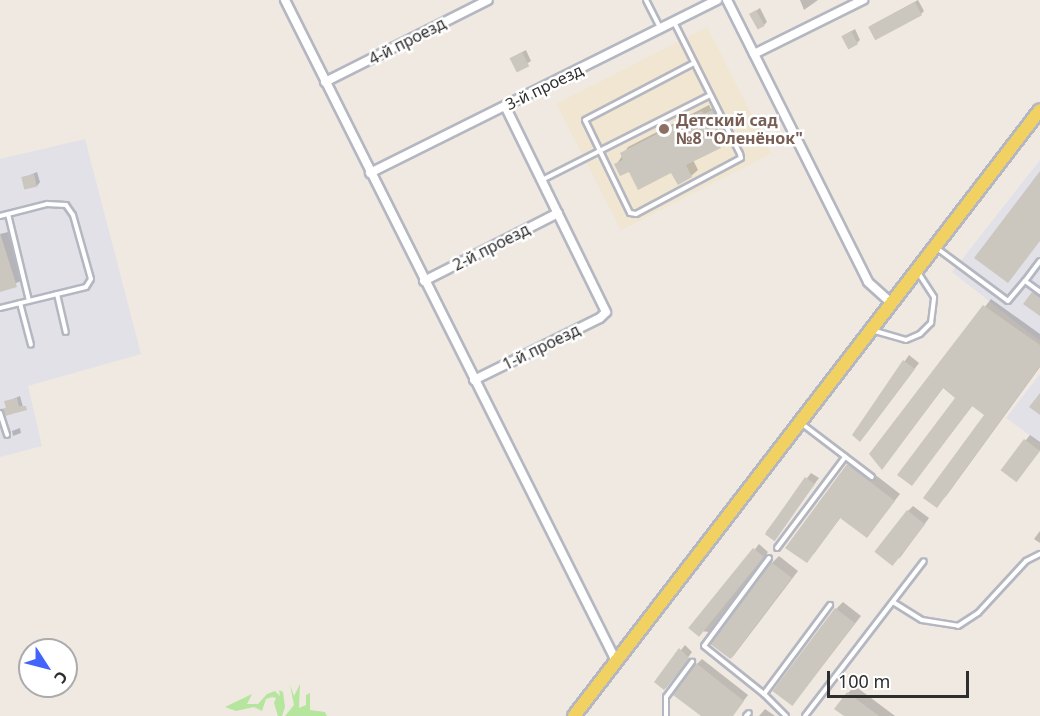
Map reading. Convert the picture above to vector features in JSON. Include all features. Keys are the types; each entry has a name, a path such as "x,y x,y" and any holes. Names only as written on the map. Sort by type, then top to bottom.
{"main road":[{"path":"579,714 616,661 1040,110"}],"street":[{"path":"285,0 616,661"},
{"name":"4-й проезд","path":"325,82 488,0"},
{"name":"3-й проезд","path":"370,173 717,0"},
{"path":"727,0 868,282 891,303"},
{"path":"754,54 863,0"},
{"path":"505,106 558,213"},
{"name":"2-й проезд","path":"424,281 558,213"},
{"name":"1-й проезд","path":"474,380 600,318 606,312 558,213"}],"lane":[{"path":"646,0 661,28"},
{"path":"674,22 740,154 739,162 633,214 627,211 585,127 588,116 694,63"},
{"path":"542,180 710,95"},
{"path":"0,216 54,203 66,206 73,214 91,279 86,287 0,308"},
{"path":"8,214 29,301"},
{"path":"935,246 1008,301 1040,261"},
{"path":"871,329 906,340 920,334 931,323 934,297 916,270"},
{"path":"1025,281 1040,292"},
{"path":"57,294 66,332"},
{"path":"20,303 32,345"},
{"path":"0,413 7,435"},
{"path":"800,423 873,477"},
{"path":"777,548 845,456"},
{"path":"893,602 922,621 958,626 978,614 1026,561 1040,554"},
{"path":"769,558 704,646 764,693 786,716"},
{"path":"805,716 924,561"},
{"path":"764,693 830,605"},
{"path":"666,716 666,698 692,662"}],"shaded area":[{"name":"Детский сад №8 \"Оленёнок\"","path":"707,27 771,154 621,230 556,104"},
{"path":"85,139 141,354 28,386 42,446 0,457 0,159"},
{"path":"1040,160 1040,341 952,272"},
{"path":"1040,374 1040,443 1006,418"}],"green space":[{"path":"300,684 299,708 306,705 306,695 310,693 310,710 325,712 327,716 285,716 294,705 290,685 294,696"},
{"path":"279,690 283,692 285,707 282,716 278,716 274,703 276,698 272,697 266,699 262,711 254,707 236,711 225,707 252,694 247,704 258,704 267,694 275,691 280,696"}],"building":[{"path":"915,2 922,15 875,40 868,27"},
{"path":"756,10 765,26 758,30 749,14"},
{"path":"851,31 858,44 848,49 841,36"},
{"path":"522,52 529,66 517,73 510,58"},
{"path":"712,110 721,127 713,131 721,148 686,165 692,177 678,185 671,173 638,190 629,172 620,176 614,164 623,160 620,153 702,111 704,114"},
{"path":"1040,171 1040,241 1008,283 974,258"},
{"path":"34,174 37,187 24,190 21,177"},
{"path":"0,233 17,287 0,292"},
{"path":"1032,292 1040,298 1040,316 1023,304"},
{"path":"983,305 1040,345 1040,366 937,508 923,498 984,415 972,406 912,486 897,475 955,398 943,388 882,470 869,454"},
{"path":"903,360 915,369 860,442 852,435"},
{"path":"1040,393 1040,415 1029,407"},
{"path":"17,398 19,406 26,406 27,410 5,416 0,409 6,408 4,401"},
{"path":"1024,439 1040,451 1017,482 1001,470"},
{"path":"847,464 895,501 867,538 840,518 807,563 785,548"},
{"path":"805,477 815,484 775,541 765,534"},
{"path":"907,510 925,524 892,566 874,552"},
{"path":"753,548 764,557 699,637 688,628"},
{"path":"771,562 792,578 730,659 710,643"},
{"path":"835,608 855,623 792,706 772,691"},
{"path":"679,648 690,659 664,690 654,682"},
{"path":"696,663 744,701 733,716 701,716 673,695"},
{"path":"847,692 879,716 844,716 834,709"}],"place":[{"name":"Детский сад №8 \"Оленёнок\"","path":"664,129"}]}
